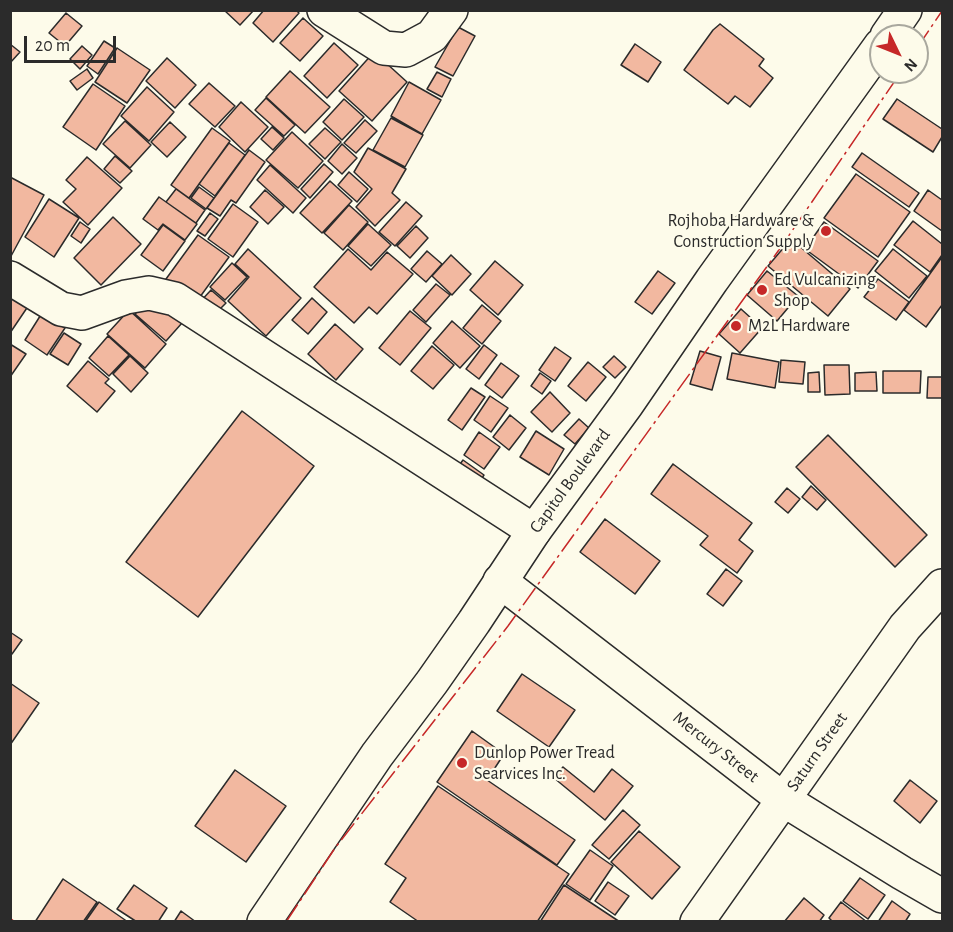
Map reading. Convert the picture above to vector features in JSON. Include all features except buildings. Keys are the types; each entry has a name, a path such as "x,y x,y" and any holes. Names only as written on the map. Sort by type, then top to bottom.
{"street":[{"path":"324,10 384,48 406,50 432,36 452,10"},
{"path":"895,24 905,10"},
{"name":"Capitol Boulevard","path":"264,921 377,755 474,622 534,531 627,404 712,280 869,62"},
{"path":"10,278 61,309 82,313 126,297 149,293 176,299 534,531"},
{"name":"Mercury Street","path":"500,581 783,800 942,896"},
{"name":"Saturn Street","path":"697,921 905,627 942,586"}],"power":[{"path":"929,30 942,11"},
{"path":"286,922 335,848 508,626 781,247 893,84"},
{"path":"10,918 15,922"}],"place":[{"name":"Rojhoba Hardware & Construction Supply","path":"826,231"},
{"name":"Ed Vulcanizing Shop","path":"762,290"},
{"name":"M2L Hardware","path":"736,326"},
{"name":"Dunlop Power Tread Searvices Inc.","path":"462,763"}]}
